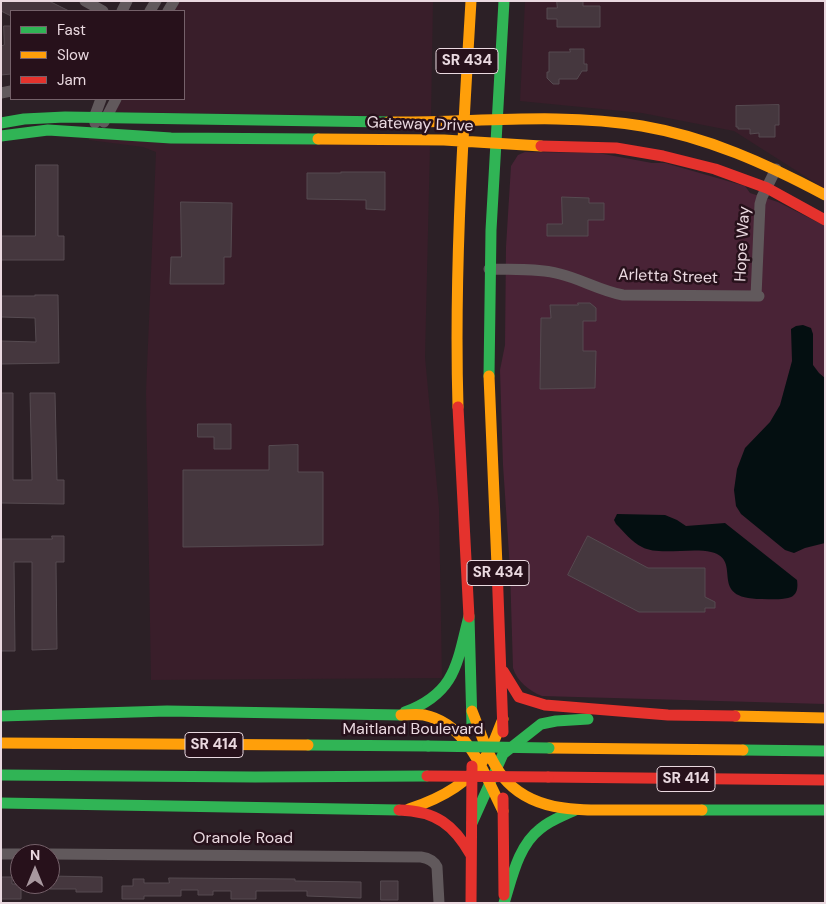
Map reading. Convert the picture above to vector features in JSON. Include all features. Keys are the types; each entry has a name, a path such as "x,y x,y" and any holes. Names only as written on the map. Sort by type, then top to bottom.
{"main road":[{"name":"SR 434","path":"471,1 457,266 457,366 472,711 471,903"},
{"name":"SR 434","path":"504,1 489,269 490,417 503,671 504,903"},
{"name":"Gateway Drive","path":"1,123 24,119 94,118 464,122 496,120 596,121 660,129 730,148 776,169 825,195"},
{"name":"Gateway Drive","path":"1,136 48,130 96,132 128,136 463,142 601,147 640,152 715,169 767,188 825,220"},
{"path":"398,715 421,706 443,689 452,674 468,616"},
{"path":"503,671 519,697 545,705 668,715 825,718"},
{"path":"1,716 167,711 424,714 437,718 457,732 472,750 503,811"},
{"path":"472,711 496,767 504,779 524,795 542,804 575,810 825,810"},
{"path":"472,823 488,781 503,754 526,733 540,724 556,720 668,715"},
{"path":"404,810 433,802 472,776 489,751 503,719"},
{"name":"Maitland Boulevard","path":"1,743 825,751"},
{"name":"SR 414","path":"1,775 426,776 825,780"},
{"path":"1,803 404,810 434,816 452,826 462,838 471,859"},
{"path":"504,903 526,846 537,831 575,810"}],"street":[{"path":"85,1 101,10"},
{"path":"96,132 94,118 101,100"},
{"path":"96,132 107,118 116,100"},
{"path":"266,120 266,139"},
{"name":"Hope Way","path":"757,296 758,220 762,197 776,169"},
{"name":"Arletta Street","path":"489,269 559,273 623,295 757,296"},
{"name":"Oranole Road","path":"60,854 421,856 435,863 438,872 439,903"}],"shaded area":[{"path":"180,1 433,1 431,117 115,112 121,100 185,100 185,10 175,10"},
{"path":"525,1 825,1 825,189 734,131 642,113 520,101"},
{"path":"89,137 430,146 425,357 439,508 442,678 151,680 146,392 156,152 143,147 89,140"},
{"path":"525,152 598,153 652,163 665,163 745,186 750,193 778,202 825,226 825,704 542,696 524,685 517,677 513,668 500,370 505,345 506,247 511,166 518,155"},
{"path":"803,325 811,328 813,334 813,365 825,378 825,543 794,553 785,550 741,514 736,506 734,490 737,469 745,448 770,422 780,405 792,361 791,329"},
{"path":"617,514 665,515 686,526 725,523 797,580 797,591 791,597 785,599 745,597 735,593 730,586 725,563 721,556 703,551 649,550 631,540 616,524 614,520"}],"building":[{"path":"1,1 49,1 67,10 10,10 10,16 1,11"},
{"path":"557,1 583,1 583,6 600,6 600,27 557,27 557,19 547,19 547,8 557,8"},
{"path":"4,26 10,26 10,74 1,75 1,46 4,45"},
{"path":"570,49 584,49 584,64 587,64 587,71 582,71 577,79 559,79 559,84 553,84 547,78 547,72 549,72 549,52 570,52"},
{"path":"779,105 779,125 775,125 775,137 759,137 759,133 750,134 750,129 738,129 736,127 736,106"},
{"path":"36,165 58,165 58,236 64,236 64,260 1,260 1,236 35,236"},
{"path":"385,172 385,210 366,209 366,200 307,199 307,173"},
{"path":"562,197 589,198 589,203 604,203 604,220 588,220 588,236 547,236 547,224 562,224"},
{"path":"181,202 232,203 231,257 224,257 224,284 170,284 171,257 181,257"},
{"path":"58,295 59,363 1,364 1,341 36,342 35,318 1,317 1,296"},
{"path":"578,303 590,303 596,308 596,321 583,321 583,351 596,351 595,388 540,389 541,318 551,318 550,305 578,305"},
{"path":"1,393 13,393 13,480 32,480 30,393 55,393 57,480 64,480 64,504 1,503"},
{"path":"198,424 231,424 231,449 214,449 214,437 198,437"},
{"path":"298,445 298,472 323,472 323,545 183,547 183,470 269,470 269,446"},
{"path":"52,536 64,536 64,562 56,562 57,649 32,650 32,562 14,562 15,651 1,651 1,539 52,539"},
{"path":"588,536 648,568 705,568 705,597 715,602 715,608 705,608 705,612 639,612 568,575"},
{"path":"60,876 102,877 102,892 76,892 76,889 60,889"},
{"path":"1,877 10,877 10,894 21,894 21,899 1,899"},
{"path":"169,878 295,879 295,881 361,882 361,898 307,896 307,891 256,891 256,899 231,899 231,891 213,891 213,895 198,895 198,890 181,890 181,896 144,896 144,899 122,899 122,886 133,886 133,879 144,879 144,883 169,883"},
{"path":"381,881 398,881 398,900 381,900"}],"traffic: fast":[{"path":"489,376 491,230 504,1"},
{"path":"1,123 24,119 65,117 388,122"},
{"path":"1,136 48,130 171,138 318,139"},
{"path":"405,712 435,696 444,686 457,662 469,616"},
{"path":"469,617 472,725"},
{"path":"1,716 167,711 401,715"},
{"path":"472,823 503,754 541,724 588,719"},
{"path":"308,745 428,746"},
{"path":"428,746 549,748"},
{"path":"743,750 825,751"},
{"path":"1,775 427,776"},
{"path":"1,803 399,810"},
{"path":"504,903 521,853 532,836 548,823 575,810"},
{"path":"702,810 825,810"}],"traffic: slow":[{"path":"458,407 458,254 471,1"},
{"path":"388,122 547,119 610,122 642,126 713,144 759,162 825,195"},
{"path":"318,139 444,140 541,146"},
{"path":"489,376 497,566"},
{"path":"472,711 485,745 498,770 515,789 529,798 544,804 576,809 702,810"},
{"path":"401,715 424,715 440,720 453,729 474,753 503,811"},
{"path":"735,716 825,718"},
{"path":"409,809 433,800 455,788 474,772 491,747 503,719"},
{"path":"1,743 308,745"},
{"path":"549,748 743,750"}],"traffic: jam":[{"path":"541,146 616,148 663,156 715,169 767,188 825,220"},
{"path":"458,407 469,617"},
{"path":"497,566 503,732"},
{"path":"503,671 519,697 545,705 668,715 735,716"},
{"path":"471,903 472,766"},
{"path":"427,776 548,777"},
{"path":"548,777 825,780"},
{"path":"503,798 504,895"},
{"path":"399,810 423,813 434,817 458,835 471,855"}]}
